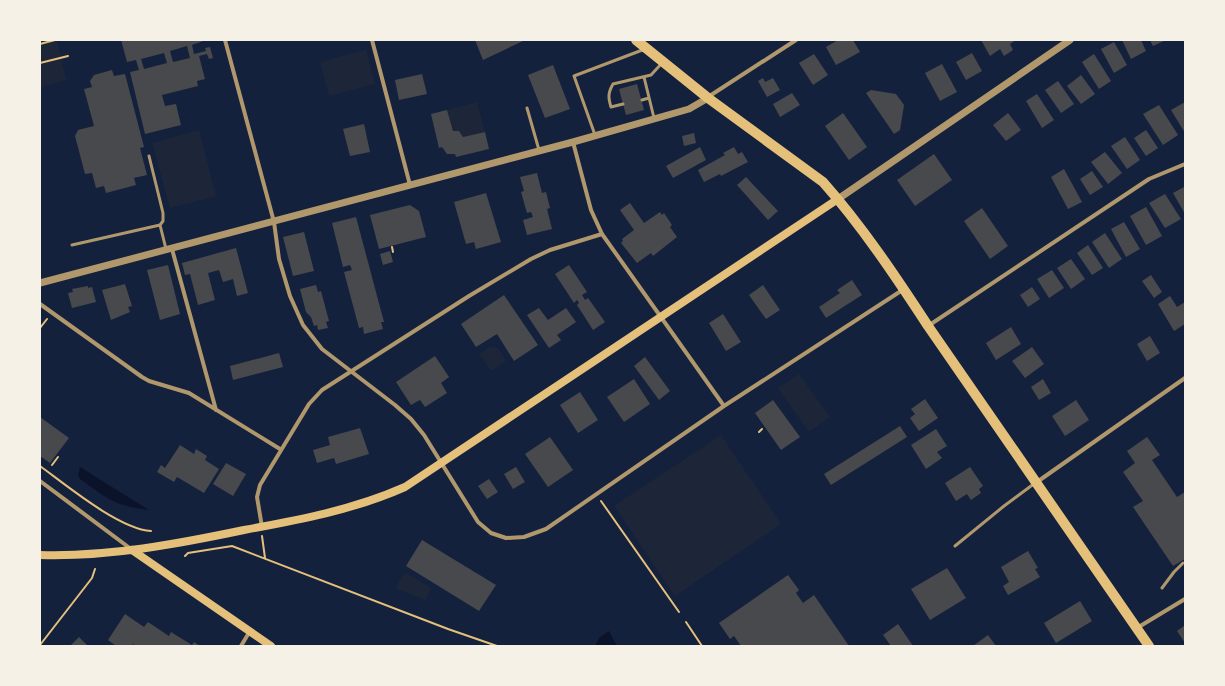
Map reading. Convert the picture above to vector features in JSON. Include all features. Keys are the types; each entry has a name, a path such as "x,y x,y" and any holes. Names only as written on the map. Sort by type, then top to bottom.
{"highway":[{"path":"636,40 708,98 823,182 838,199 904,289 1149,646"}],"main road":[{"path":"40,555 101,554 202,539 333,512 374,500 405,487 838,199"},
{"path":"132,550 271,646"}],"street":[{"path":"225,40 274,222 279,259 295,311 303,325 317,343 395,405 410,419 424,435 442,462 478,522 487,531 506,538 516,538 546,529 724,406 904,289"},
{"path":"372,40 410,186"},
{"path":"40,283 410,186 655,119 689,108 708,98 796,40"},
{"path":"838,199 1070,40"},
{"path":"574,142 591,210 602,234 724,406"},
{"path":"928,326 1149,179 1185,164"},
{"path":"262,527 257,491 280,450 315,396 469,296 531,259 550,250 602,234"},
{"path":"169,250 216,410"},
{"path":"40,304 142,377 189,393 280,450"},
{"path":"1036,482 1185,378"},
{"path":"40,481 132,550"},
{"path":"1137,628 1185,599"},
{"path":"241,646 250,631"}],"lane":[{"path":"595,136 574,76 647,49"},
{"path":"623,104 611,107 608,97 609,91 613,84 651,75 663,62"},
{"path":"644,77 655,119"},
{"path":"642,100 649,98"},
{"path":"527,108 539,151"},
{"path":"149,156 163,213 160,225 169,250"},
{"path":"72,245 160,225"},
{"path":"955,546 1036,482"},
{"path":"1162,588 1183,563"}],"path":[{"path":"40,44 54,40"},
{"path":"40,63 68,56"},
{"path":"392,247 393,252"},
{"path":"40,328 47,319"},
{"path":"759,432 762,429"},
{"path":"52,465 58,457"},
{"path":"40,466 98,508 140,530 151,530"},
{"path":"601,501 679,612"},
{"path":"262,527 265,558"},
{"path":"185,556 188,553 232,546 448,629 497,646"},
{"path":"40,645 92,578 95,569"},
{"path":"686,622 702,646"}],"shaded area":[{"path":"40,40 57,40 66,80 40,87"},
{"path":"366,50 375,84 329,96 320,62"},
{"path":"477,102 485,132 463,137 459,131 453,131 447,110"},
{"path":"199,130 216,196 170,208 152,143"},
{"path":"489,347 498,348 506,361 491,371 479,354"},
{"path":"799,374 830,417 809,432 778,388"},
{"path":"721,435 781,524 675,596 614,506"},
{"path":"80,467 149,510 119,504 105,497 80,479 78,475"},
{"path":"405,573 432,588 425,600 395,588"},
{"path":"609,631 617,646 595,646 599,638"}],"building":[{"path":"121,40 206,40 192,45 194,54 206,51 205,48 210,47 213,58 209,59 207,54 199,56 205,79 197,81 198,86 162,95 165,106 176,104 181,125 145,134 130,72 139,70 136,60 127,62","holes":["187,46 190,58 173,62 170,51","164,53 167,63 144,69 141,59"]},
{"path":"475,40 525,40 483,60"},
{"path":"838,40 853,40 860,52 836,65 826,47"},
{"path":"981,40 1016,40 1010,44 1013,50 1004,56 1000,49 990,56"},
{"path":"1122,40 1141,40 1146,51 1131,59"},
{"path":"1150,40 1166,40 1153,46"},
{"path":"1114,42 1127,65 1114,73 1101,49"},
{"path":"972,53 982,71 966,80 956,62"},
{"path":"814,54 828,75 813,85 799,63"},
{"path":"1094,54 1111,81 1099,89 1082,62"},
{"path":"942,64 957,92 940,101 925,73"},
{"path":"553,65 570,109 545,118 528,75"},
{"path":"112,70 114,76 125,74 144,147 140,148 147,175 134,178 136,185 106,193 104,186 96,188 92,173 85,174 75,136 78,130 94,126 84,89 92,87 90,81 94,75"},
{"path":"422,74 427,94 399,100 395,80"},
{"path":"1081,75 1095,94 1081,104 1067,86"},
{"path":"763,78 765,82 773,78 780,90 767,97 758,81"},
{"path":"1058,81 1074,104 1061,113 1045,90"},
{"path":"637,84 644,110 626,115 619,89"},
{"path":"871,90 896,94 904,105 900,130 894,134 866,93"},
{"path":"792,93 800,105 780,117 773,104"},
{"path":"1037,94 1054,120 1042,128 1026,101"},
{"path":"1185,102 1185,133 1171,110"},
{"path":"1159,105 1178,135 1163,145 1143,114"},
{"path":"447,110 453,131 459,131 463,137 485,132 489,149 456,157 455,154 447,154 442,147 439,148 431,114"},
{"path":"843,113 867,147 849,160 825,126"},
{"path":"1008,113 1021,130 1006,141 993,125"},
{"path":"364,124 370,152 350,156 343,129"},
{"path":"1146,130 1158,148 1146,156 1134,138"},
{"path":"694,133 696,143 684,146 682,136"},
{"path":"1125,137 1140,160 1127,169 1111,146"},
{"path":"700,147 706,160 673,178 666,166"},
{"path":"734,147 738,154 742,152 748,162 721,176 720,174 704,182 698,170 725,155 723,153"},
{"path":"1105,152 1122,173 1108,184 1091,162"},
{"path":"934,154 952,180 915,206 897,180"},
{"path":"1064,169 1082,202 1068,209 1051,177"},
{"path":"1092,171 1103,187 1090,195 1080,179"},
{"path":"537,173 542,193 546,192 550,208 547,209 552,229 527,235 523,220 533,217 531,212 527,213 521,192 524,191 520,177"},
{"path":"746,177 778,211 768,220 737,185"},
{"path":"1184,187 1185,188 1185,214 1173,193"},
{"path":"486,193 501,242 476,249 474,242 466,244 454,202"},
{"path":"1165,194 1181,219 1165,228 1149,203"},
{"path":"630,203 644,223 660,212 662,215 664,213 672,225 670,227 677,237 653,256 651,253 637,263 621,243 623,241 622,239 634,230 620,210"},
{"path":"410,205 419,211 426,237 379,249 370,215"},
{"path":"1146,207 1162,236 1146,245 1130,216"},
{"path":"982,208 1008,246 990,259 964,221"},
{"path":"356,217 384,322 381,322 383,329 364,334 363,327 359,328 344,272 352,270 350,265 343,267 332,223"},
{"path":"1124,222 1140,249 1126,257 1111,229"},
{"path":"304,232 314,271 293,276 283,237"},
{"path":"1105,233 1122,259 1109,268 1092,242"},
{"path":"1088,245 1103,268 1092,275 1077,253"},
{"path":"236,248 248,293 237,296 233,279 223,282 219,270 208,273 215,300 198,305 190,274 185,275 182,263"},
{"path":"390,251 393,262 383,265 380,254"},
{"path":"1071,259 1085,279 1071,289 1057,268"},
{"path":"168,265 180,314 160,320 147,270"},
{"path":"569,265 587,292 582,295 585,300 588,298 605,322 593,330 577,305 579,303 577,300 574,303 555,274"},
{"path":"1052,270 1064,288 1049,298 1037,279"},
{"path":"1151,275 1162,292 1154,298 1142,281"},
{"path":"852,280 862,295 826,318 819,307 840,293 837,290"},
{"path":"125,284 132,306 128,307 130,312 111,320 102,290"},
{"path":"316,285 318,292 321,291 329,321 326,322 328,328 318,330 317,325 314,326 311,317 306,312 300,289"},
{"path":"763,285 780,310 766,319 749,295"},
{"path":"88,286 88,288 92,287 96,302 72,308 68,293 73,292 72,289"},
{"path":"1032,287 1040,299 1028,307 1020,295"},
{"path":"504,295 538,345 514,361 497,334 476,347 461,324"},
{"path":"1170,296 1177,307 1185,302 1185,324 1174,331 1158,304"},
{"path":"539,308 548,320 566,308 576,322 557,335 561,340 549,348 527,315"},
{"path":"723,314 741,342 726,351 709,323"},
{"path":"1011,327 1021,344 996,360 986,343"},
{"path":"1150,336 1160,353 1147,361 1137,344"},
{"path":"1032,347 1044,364 1025,378 1012,361"},
{"path":"279,353 283,367 233,380 230,366"},
{"path":"435,356 449,377 441,383 447,393 425,407 420,400 411,405 396,382"},
{"path":"645,357 670,391 659,400 634,366"},
{"path":"634,379 650,404 624,422 607,397"},
{"path":"1043,379 1051,393 1039,400 1031,387"},
{"path":"580,392 598,420 578,433 560,405"},
{"path":"925,399 938,418 919,431 910,418 915,414 911,409"},
{"path":"773,400 800,437 781,450 755,413"},
{"path":"1076,400 1089,420 1065,436 1052,416"},
{"path":"40,417 69,438 50,463 40,456"},
{"path":"900,426 907,437 831,485 824,474"},
{"path":"360,428 369,454 336,464 334,458 317,463 313,450 330,445 328,437"},
{"path":"936,429 947,446 937,452 942,458 926,469 911,445"},
{"path":"550,437 573,470 548,487 525,454"},
{"path":"1147,437 1160,455 1152,460 1177,497 1185,492 1185,559 1173,566 1133,507 1143,501 1123,472 1135,463 1127,451"},
{"path":"180,445 194,454 196,449 207,456 205,460 219,469 204,493 177,477 174,482 157,472 161,465 165,468"},
{"path":"226,463 246,474 233,496 213,484"},
{"path":"516,467 525,482 513,489 504,474"},
{"path":"970,467 983,486 979,489 981,493 971,500 967,494 956,501 945,483"},
{"path":"489,479 498,492 487,499 478,486"},
{"path":"422,540 496,585 479,611 406,566"},
{"path":"1028,551 1038,568 1035,569 1040,577 1008,595 1003,586 1009,582 1001,567"},
{"path":"947,568 966,598 930,620 911,589"},
{"path":"788,575 799,590 796,593 803,603 814,595 849,646 741,646 734,636 730,639 719,623"},
{"path":"1080,601 1092,621 1056,643 1044,623"},
{"path":"125,614 144,627 148,622 169,636 171,632 192,645 194,642 200,646 136,646 133,644 132,646 116,646 108,640"},
{"path":"898,624 913,646 891,646 883,635"},
{"path":"1185,625 1185,643 1177,631"},
{"path":"988,635 996,646 973,646"},
{"path":"79,637 88,646 70,646"}]}
